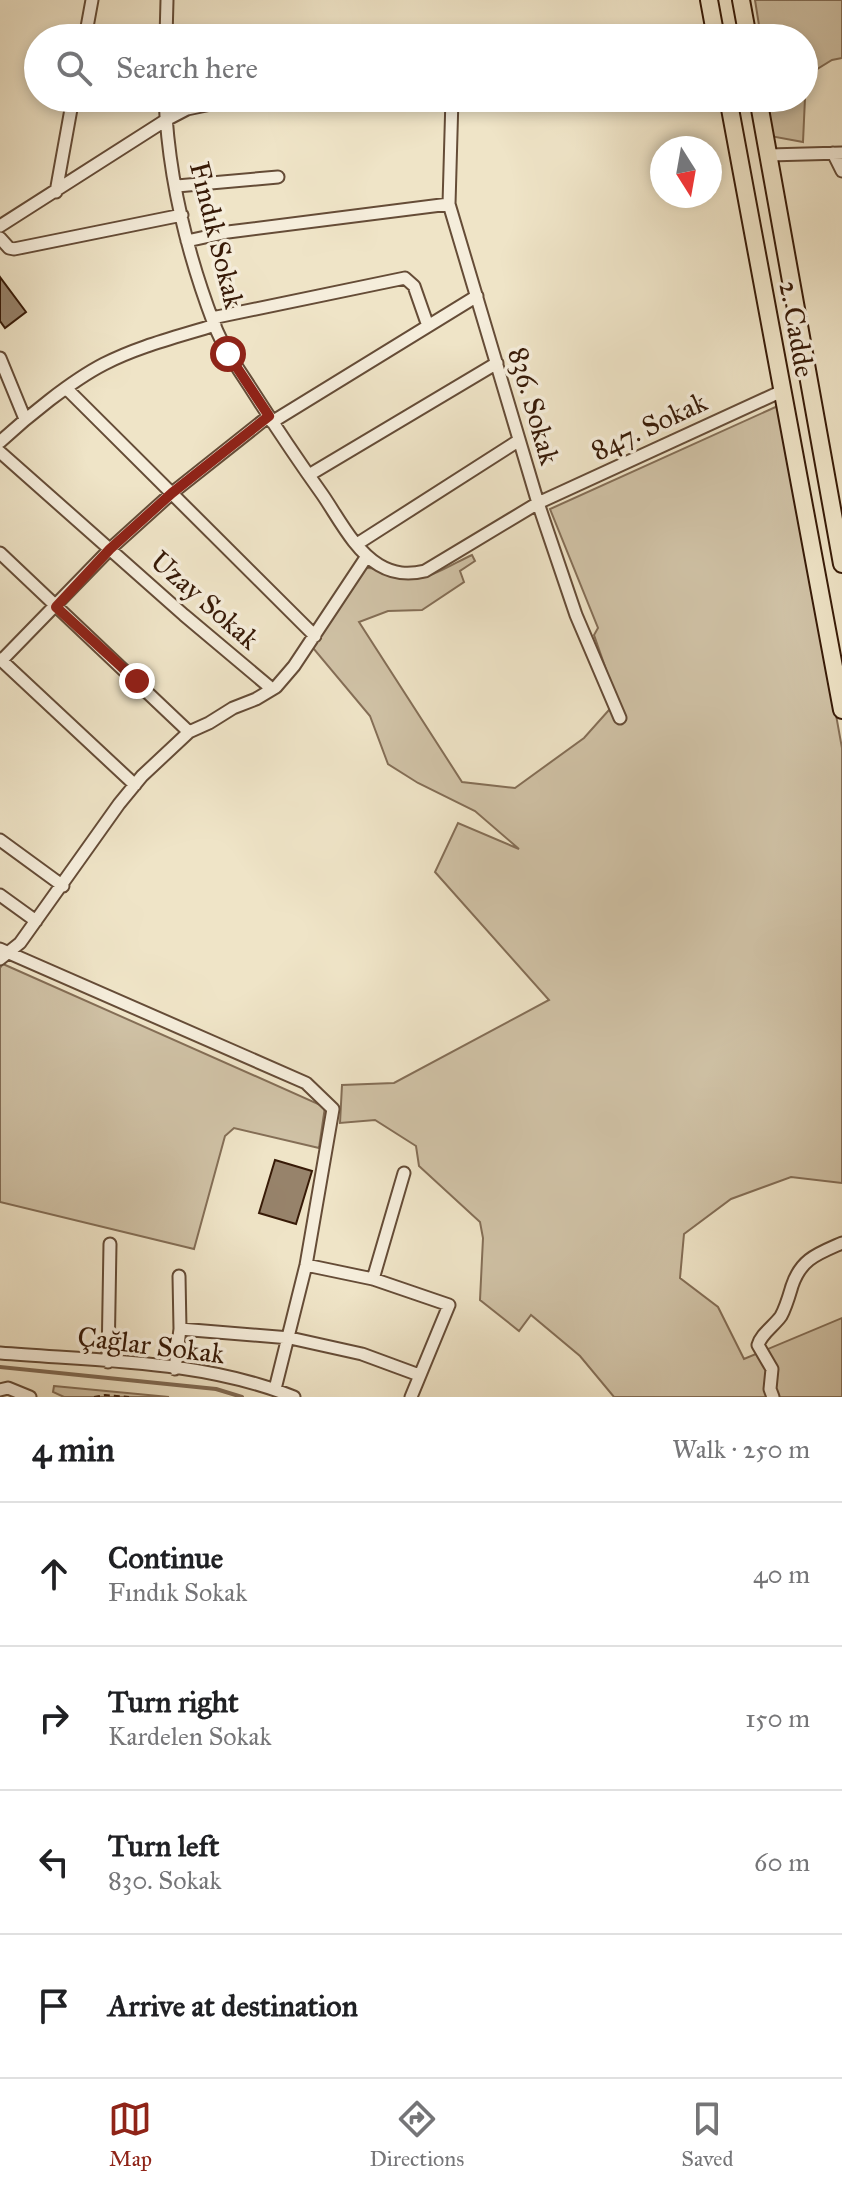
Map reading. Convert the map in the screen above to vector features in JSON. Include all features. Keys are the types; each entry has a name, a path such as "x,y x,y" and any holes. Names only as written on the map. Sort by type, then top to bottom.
{"main road":[{"path":"709,0 713,24"},
{"path":"741,0 745,24"},
{"name":"2. Cadde","path":"731,112 842,710"},
{"name":"2. Cadde","path":"761,112 838,521 842,564"}],"street":[{"path":"88,24 92,0"},
{"path":"166,24 167,0"},
{"path":"56,192 70,112"},
{"name":"Fındık Sokak","path":"166,112 187,241 213,321 228,354 270,419 367,556"},
{"path":"0,226 181,112"},
{"name":"836. Sokak","path":"452,112 449,204 538,503 576,615 620,718"},
{"path":"769,155 837,153 842,171"},
{"path":"177,186 278,177"},
{"path":"187,241 228,232 449,204"},
{"path":"0,238 14,249 182,215"},
{"path":"0,442 25,419 101,366 213,321 405,278 414,286 428,326"},
{"path":"135,785 1,659 56,607 110,549 172,493 270,419 477,296"},
{"path":"0,358 25,419"},
{"path":"309,475 497,363"},
{"path":"67,389 315,636"},
{"name":"847. Sokak","path":"367,556 399,573 410,575 425,571 538,503 782,391"},
{"path":"357,544 518,441"},
{"name":"Uzay Sokak","path":"0,452 272,689"},
{"path":"0,553 189,732"},
{"path":"2,954 20,943 135,785 189,732 272,689 294,666 367,556"},
{"path":"0,840 63,886"},
{"path":"0,895 36,921"},
{"path":"2,954 306,1083 333,1109 306,1265 275,1389"},
{"path":"373,1279 404,1173"},
{"path":"773,1397 770,1389 772,1369 758,1345 760,1338 773,1328 784,1310 795,1277 803,1264 842,1243"},
{"path":"108,1362 110,1244"},
{"path":"306,1265 373,1279 449,1305 411,1397"},
{"path":"175,1369 180,1329 179,1276"},
{"path":"180,1329 290,1338 362,1354 419,1375"},
{"name":"Çağlar Sokak","path":"0,1353 175,1369 221,1376 275,1389 294,1397"},
{"path":"0,1390 8,1388 30,1397"}],"path":[{"path":"94,1397 129,1397"}],"shaded area":[{"path":"755,0 842,0 842,58 818,69 818,24 759,24"},
{"path":"767,112 804,112 803,142 770,136"},
{"path":"780,405 842,748 842,1183 791,1177 731,1199 684,1234 680,1278 718,1307 744,1359 842,1318 842,1397 614,1397 580,1356 531,1315 519,1331 480,1300 483,1238 480,1222 419,1166 416,1146 375,1120 340,1123 342,1085 394,1083 549,1000 435,872 458,823 519,849 475,811 418,783 388,764 370,716 313,648 365,568 417,579 472,555 475,561 460,571 464,582 422,610 388,611 359,622 462,782 515,788 584,738 617,701 594,635 598,628 550,509"},
{"path":"3,964 325,1107 319,1148 234,1128 225,1136 194,1249 0,1202 0,968"},
{"path":"54,1386 169,1397 64,1397 53,1392"}],"building":[{"path":"0,277 26,312 5,328 0,321"},
{"path":"275,1160 312,1171 296,1224 259,1213"}],"waterway":[{"path":"0,1367 216,1389 242,1397"}],"route":[{"path":"137,681 56,607 110,549 172,493 269,416 228,354"}]}
